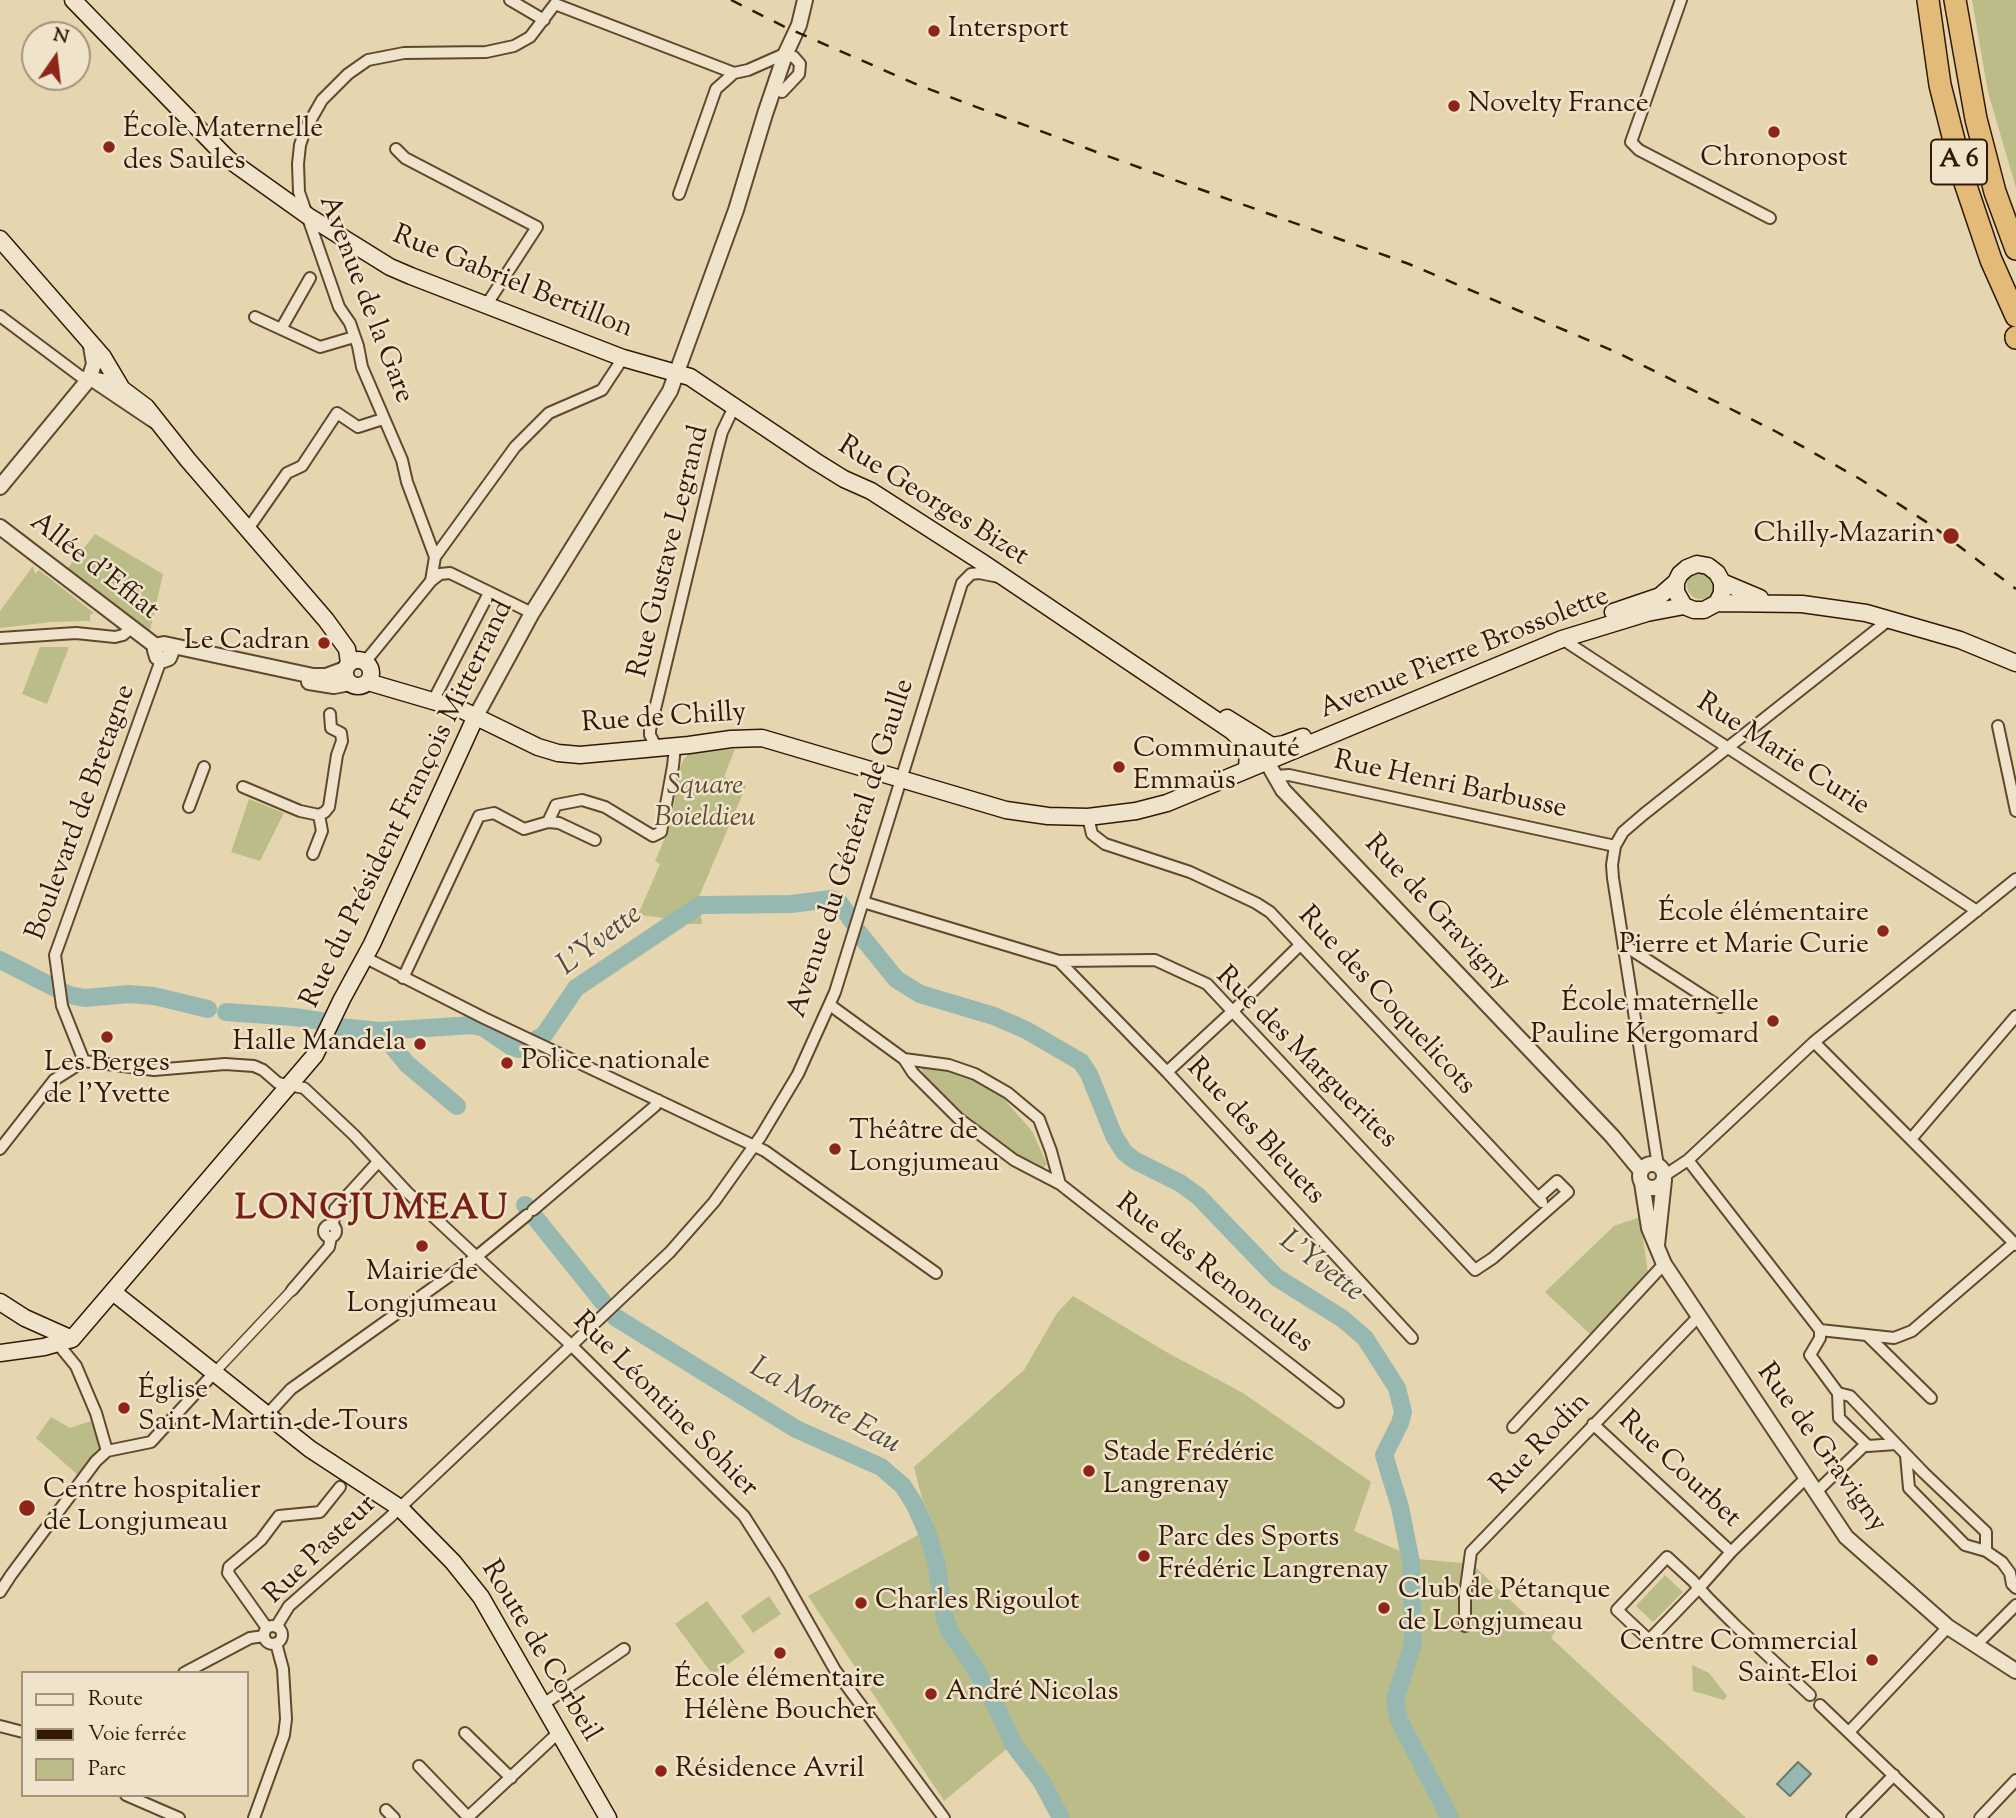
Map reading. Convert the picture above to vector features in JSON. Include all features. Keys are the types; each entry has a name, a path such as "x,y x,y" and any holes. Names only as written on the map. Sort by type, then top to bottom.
{"highway":[{"name":"A 6","path":"1928,0 1940,85 1964,180 1991,260 2016,316"},
{"name":"A 6","path":"1955,0 1976,119 1995,192 2016,249"}],"main road":[{"name":"Rue Gabriel Bertillon","path":"73,0 228,159 302,212 390,267 624,358 678,373"},
{"path":"0,239 103,357 122,389 146,407 161,428 341,637 360,653 354,668"},
{"name":"Rue Georges Bizet","path":"678,373 690,377 844,479 871,491 1158,680 1242,741 1248,751 1247,769"},
{"name":"Avenue Pierre Brossolette","path":"1271,761 1284,744 1557,633 1660,596 1687,568 1697,564 1708,566 1717,573 1722,582 1772,602"},
{"path":"1676,582 1676,592 1684,606"},
{"path":"1717,603 1722,593 1722,582"},
{"name":"Avenue Pierre Brossolette","path":"1271,761 1562,639 1647,613 1684,606 1704,610 1717,603 1772,602 1842,609 1890,619 1960,640 2016,663"},
{"name":"Rue de Chilly","path":"354,668 370,669 368,682 476,716 538,747 558,752 580,755 762,738 1006,810 1048,816 1088,817 1152,808 1271,761"},
{"name":"Rue Georges Bizet","path":"1158,680 1235,722 1271,761"},
{"name":"Rue du Président François Mitterrand","path":"58,1344 113,1292 315,1055 364,957 476,716"},
{"name":"Route de Corbeil","path":"113,1292 310,1449 400,1508 468,1579 608,1818"},
{"path":"0,1302 39,1324 58,1344"},
{"path":"39,1324 58,1344"},
{"path":"0,1353 58,1344"}],"street":[{"path":"510,0 540,25 555,4 734,73 748,71 791,47"},
{"path":"1681,0 1630,142 1639,150 1770,218"},
{"name":"Rue du Président François Mitterrand","path":"476,716 532,613 648,429 678,373 806,4"},
{"name":"Avenue de la Gare","path":"431,581 435,557 407,482 402,460 362,367 350,323 339,307 302,212 298,164 304,130 322,100 348,74 368,60 422,52 486,52 506,49 523,42 540,25"},
{"path":"678,194 716,89 734,73"},
{"path":"396,149 405,158 537,227 486,303"},
{"path":"281,329 310,278"},
{"path":"0,316 80,376 107,382 122,389"},
{"path":"255,317 320,347 355,337"},
{"path":"0,487 89,379 94,364 91,346"},
{"path":"435,557 515,447 549,413 602,390 624,358"},
{"path":"89,379 161,428"},
{"name":"Rue Gustave Legrand","path":"657,748 650,730 722,432 734,407"},
{"path":"248,529 287,473 302,466 337,413 358,427 383,419"},
{"name":"Allée d'Effiat","path":"0,527 164,652"},
{"path":"164,652 326,676 354,668 440,574 450,573 532,613"},
{"name":"Avenue du Général de Gaulle","path":"571,1346 685,1236 714,1202 754,1146 798,1074 830,1005 962,583 971,574 979,573 1005,579"},
{"path":"433,701 489,593"},
{"path":"1662,1174 1650,1164 1642,1177 1652,1188 1659,1186 1662,1174 1613,877 1615,846 1623,832 1644,814 1890,619"},
{"path":"0,638 76,633 115,637 123,635 131,628"},
{"name":"Rue Marie Curie","path":"1562,639 1976,911"},
{"name":"Boulevard de Bretagne","path":"84,1061 61,1002 56,952 164,652"},
{"path":"243,787 300,811 319,815 325,812 329,807 337,755 342,741 341,733 331,728 330,714"},
{"path":"1998,726 2016,811"},
{"path":"548,822 556,805 582,800 605,807 653,836 662,832 675,747"},
{"name":"Rue Henri Barbusse","path":"1271,761 1289,775 1615,846"},
{"name":"Rue de Gravigny","path":"1271,761 1283,790 1603,1126 1642,1177 1649,1228 1664,1264 1846,1538 1948,1627 2016,1671"},
{"path":"189,807 204,767"},
{"path":"403,978 479,817 494,813 524,829 548,822 559,823 595,840"},
{"path":"313,854 322,831 319,815"},
{"name":"Rue des Coquelicots","path":"1088,817 1089,829 1097,839 1190,872 1270,912 1548,1209"},
{"path":"1662,1174 1688,1160 1814,1042 2016,879"},
{"name":"Rue des Marguerites","path":"863,902 1059,961 1155,960 1208,984 1475,1270 1493,1258 1548,1209"},
{"path":"1167,1072 1300,945"},
{"path":"1625,945 1720,1007"},
{"path":"364,957 754,1146 802,1176 936,1273"},
{"name":"Rue des Bleuets","path":"1059,961 1167,1072 1412,1338"},
{"name":"Rue des Renoncules","path":"830,1005 904,1059 958,1118 1014,1160 1060,1184 1339,1402"},
{"path":"1911,1139 2016,1016"},
{"path":"1814,1042 2015,1244 1912,1331 1894,1338 1820,1330"},
{"name":"Rue des Renoncules","path":"904,1059 948,1065 975,1074 1008,1093 1039,1119 1060,1184"},
{"path":"0,1149 54,1080 84,1061"},
{"name":"Rue Léontine Sohier","path":"84,1061 154,1070 225,1064 254,1066 278,1083 304,1088 744,1516 779,1571 835,1670 944,1818"},
{"path":"267,1415 291,1389 476,1257 655,1106 658,1100"},
{"path":"1688,1160 1820,1330 1820,1338 1810,1355 1838,1393 1839,1418 1868,1446 1896,1444"},
{"path":"0,1592 96,1461 107,1451 151,1442 292,1290 329,1247 331,1237 336,1232 333,1225 335,1209 378,1161"},
{"name":"Rue de Gravigny","path":"1657,1247 1662,1174"},
{"path":"1538,1198 1557,1181 1568,1192 1548,1209"},
{"path":"1513,1427 1664,1264"},
{"name":"Rue Rodin","path":"1465,1626 1465,1595 1471,1552 1698,1317"},
{"path":"1869,1337 1931,1398"},
{"path":"58,1344 76,1366 96,1413 107,1451"},
{"name":"Rue Pasteur","path":"188,1671 250,1637 269,1630 289,1606 400,1508 571,1346"},
{"path":"1838,1393 1850,1396 1906,1455 1986,1532 1986,1551"},
{"name":"Rue Courbet","path":"1593,1423 1731,1552"},
{"path":"1815,1493 1866,1444"},
{"path":"1906,1455 1909,1488 1965,1545 1986,1551 2002,1562 2016,1588"},
{"path":"1805,1479 1731,1552 1699,1588 1649,1640 1617,1610 1667,1557 1699,1588 1735,1626 1810,1695"},
{"path":"254,1818 284,1735 286,1720 283,1669 276,1643 282,1635 269,1630 228,1573 229,1567 261,1540 278,1516 320,1512 340,1487"},
{"path":"1976,1645 2016,1605"},
{"path":"1849,1732 1948,1627"},
{"path":"542,1705 624,1649"},
{"path":"1820,1705 1938,1818"},
{"path":"0,1726 21,1731"},
{"path":"465,1733 510,1778"},
{"path":"419,1766 468,1818 558,1733"},
{"path":"1853,1818 1894,1775"},
{"path":"1980,1818 2016,1780"},
{"path":"131,1797 179,1818"}],"green space":[{"path":"1972,0 2016,0 2016,188 1988,92"},
{"path":"95,534 163,574 150,631 68,568"},
{"path":"33,566 35,574 39,570 94,613 90,615 90,621 0,628 0,611"},
{"path":"1701,571 1711,575 1715,585 1711,595 1701,599 1691,595 1687,585 1691,575"},
{"path":"40,647 69,647 47,704 22,694"},
{"name":"Square Boieldieu","path":"735,749 724,777 746,786 698,899 702,924 683,924 638,915 660,864 655,861 671,824 679,770 684,759 689,753"},
{"path":"249,799 284,813 260,861 231,852"},
{"path":"921,1068 969,1074 996,1090 1032,1131 1047,1164 1042,1169 1022,1160 960,1118 925,1080"},
{"path":"1640,1217 1648,1274 1592,1336 1545,1292 1614,1226"},
{"name":"Parc des Sports Frédéric Langrenay","path":"1073,1296 1168,1353 1243,1393 1371,1482 1354,1531 1418,1559 1472,1564 1540,1628 1549,1616 1560,1624 1551,1638 1746,1818 1056,1818 1037,1782 1009,1747 944,1801 808,1596 934,1526 921,1495 914,1467 1024,1370 1057,1313"},
{"path":"51,1417 70,1428 91,1421 101,1447 78,1475 36,1438"},
{"path":"1665,1575 1683,1592 1653,1622 1636,1606"},
{"path":"769,1596 781,1614 753,1633 741,1616"},
{"path":"707,1601 745,1652 713,1675 675,1624"},
{"path":"1692,1665 1709,1673 1727,1696 1724,1700 1693,1691"}],"water":[{"path":"1798,1762 1811,1774 1790,1796 1777,1784"}],"waterway":[{"name":"L'Yvette","path":"226,1012 294,1017 340,1027 380,1031 473,1025 484,1028 519,1049 544,1035 576,988 700,905 791,904 831,899 839,902 852,921"},
{"name":"L'Yvette","path":"858,932 896,979 920,994 994,1016 1026,1030 1081,1062 1089,1074 1114,1136 1124,1152 1198,1196 1276,1277 1343,1319 1365,1338 1397,1388 1403,1412 1384,1455 1400,1507 1411,1562 1413,1643 1395,1700 1399,1720 1450,1818"},
{"name":"L'Yvette","path":"0,960 69,995 85,998 129,994 154,996 208,1009"},
{"name":"La Morte Eau","path":"380,1031 407,1064 457,1106"},
{"name":"La Morte Eau","path":"525,1205 603,1302"},
{"name":"La Morte Eau","path":"615,1317 796,1429 881,1467 903,1486 927,1532 950,1632 994,1702 1014,1745 1042,1782 1061,1818"}],"railway":[{"path":"731,0 785,27 918,85 1409,264 1616,352 1775,431 1860,479 1931,525 2016,589"}],"place":[{"name":"Intersport","path":"934,31"},
{"name":"Novelty France","path":"1454,106"},
{"name":"Chronopost","path":"1774,132"},
{"name":"École Maternelle des Saules","path":"109,147"},
{"name":"Chilly-Mazarin","path":"1951,536"},
{"name":"Le Cadran","path":"324,643"},
{"name":"Communauté Emmaüs","path":"1119,767"},
{"name":"École élémentaire Pierre et Marie Curie","path":"1883,931"},
{"name":"École maternelle Pauline Kergomard","path":"1773,1021"},
{"name":"Les Berges de l'Yvette","path":"107,1037"},
{"name":"Halle Mandela","path":"420,1044"},
{"name":"Police nationale","path":"507,1063"},
{"name":"Théâtre de Longjumeau","path":"835,1149"},
{"name":"Mairie de Longjumeau","path":"422,1246"},
{"name":"Église Saint-Martin-de-Tours","path":"124,1408"},
{"name":"Stade Frédéric Langrenay","path":"1089,1471"},
{"name":"Centre hospitalier de Longjumeau","path":"27,1508"},
{"name":"Parc des Sports Frédéric Langrenay","path":"1144,1556"},
{"name":"Charles Rigoulot","path":"861,1603"},
{"name":"Club de Pétanque de Longjumeau","path":"1384,1608"},
{"name":"École élémentaire Hélène Boucher","path":"780,1653"},
{"name":"Centre Commercial Saint-Eloi","path":"1872,1660"},
{"name":"André Nicolas","path":"931,1694"},
{"name":"Résidence Avril","path":"661,1771"}],"district":[{"name":"LONGJUMEAU","path":"372,1212"}]}
